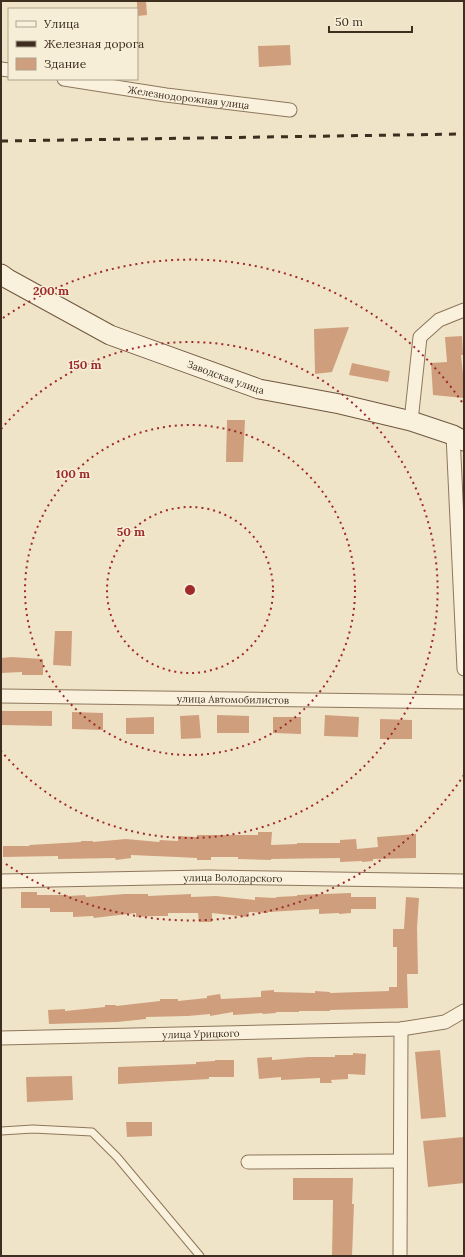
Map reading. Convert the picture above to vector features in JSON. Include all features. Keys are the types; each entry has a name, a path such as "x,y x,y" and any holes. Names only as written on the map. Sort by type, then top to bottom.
{"main road":[{"name":"Заводская улица","path":"1,274 110,335 259,389 340,404 411,421 458,438"}],"street":[{"name":"Железнодорожная улица","path":"70,80 166,96 290,110"},
{"path":"411,421 420,337 439,320 464,310"},
{"path":"458,438 464,669"},
{"name":"улица Автомобилистов","path":"1,696 464,702"},
{"name":"улица Володарского","path":"1,881 207,877 464,881"},
{"name":"улица Урицкого","path":"1,1038 401,1029 445,1022 464,1011"},
{"path":"400,1256 401,1029"},
{"path":"248,1162 400,1161"}],"lane":[{"path":"1,1131 34,1129 92,1132 117,1157 200,1256"}],"building":[{"path":"137,1 146,1 147,15 138,16"},
{"path":"290,45 291,65 259,67 258,46"},
{"path":"349,327 332,372 315,374 314,329"},
{"path":"462,336 463,355 461,355 464,398 433,395 431,363 447,362 445,337"},
{"path":"352,363 390,371 388,382 349,375"},
{"path":"227,420 245,420 243,462 226,462"},
{"path":"55,631 72,631 71,666 53,665"},
{"path":"11,657 43,659 43,675 22,675 22,672 1,673 1,658"},
{"path":"1,711 52,711 52,726 1,725"},
{"path":"72,712 103,713 103,730 72,729"},
{"path":"199,715 201,738 181,739 180,716"},
{"path":"217,715 249,716 249,733 217,733"},
{"path":"325,715 359,717 358,737 324,736"},
{"path":"154,717 154,734 126,734 126,718"},
{"path":"273,717 301,717 301,734 273,733"},
{"path":"380,719 412,720 412,739 380,739"},
{"path":"258,832 272,832 271,845 297,843 340,843 340,840 356,839 357,849 378,847 377,837 416,834 416,858 373,859 373,861 362,862 340,862 340,858 271,860 238,859 238,857 211,857 211,860 197,860 197,858 131,855 131,858 116,860 115,858 58,859 58,856 3,857 3,846 30,846 29,845 126,839 159,842 160,840 178,841 178,836 197,837 197,835 258,835"},
{"path":"21,892 37,892 37,895 85,895 86,897 125,894 148,894 148,896 191,894 191,897 216,896 255,900 255,897 276,898 297,895 351,893 351,897 376,897 376,909 351,909 351,913 339,914 319,914 319,909 268,913 249,912 248,917 212,913 212,922 199,922 198,913 168,913 168,916 136,917 136,913 94,918 93,916 73,917 73,912 50,912 50,908 21,908"},
{"path":"406,897 419,898 417,928 418,974 407,974 408,1008 299,1011 233,1015 233,1012 210,1016 210,1014 146,1017 146,1019 117,1022 49,1024 48,1010 65,1009 65,1011 105,1007 105,1005 116,1006 160,1001 160,999 178,999 178,1001 207,998 207,996 220,994 221,999 261,997 261,991 274,990 274,992 315,993 315,991 330,993 389,991 389,987 397,987 397,947 393,947 393,929 404,929"},
{"path":"440,1050 446,1117 421,1119 415,1052"},
{"path":"353,1053 366,1054 365,1075 348,1074 348,1079 331,1080 332,1083 320,1083 320,1078 281,1080 281,1077 259,1079 257,1058 272,1057 272,1060 308,1057 335,1057 335,1055 353,1055"},
{"path":"234,1060 234,1077 209,1077 209,1079 118,1084 118,1067 196,1064 196,1062"},
{"path":"72,1076 73,1100 27,1102 26,1077"},
{"path":"126,1122 152,1122 152,1136 127,1137"},
{"path":"464,1137 464,1183 428,1187 423,1141"},
{"path":"293,1178 353,1178 352,1204 354,1204 352,1256 332,1256 333,1200 293,1200"}],"railway":[{"path":"1,141 464,134"}]}
